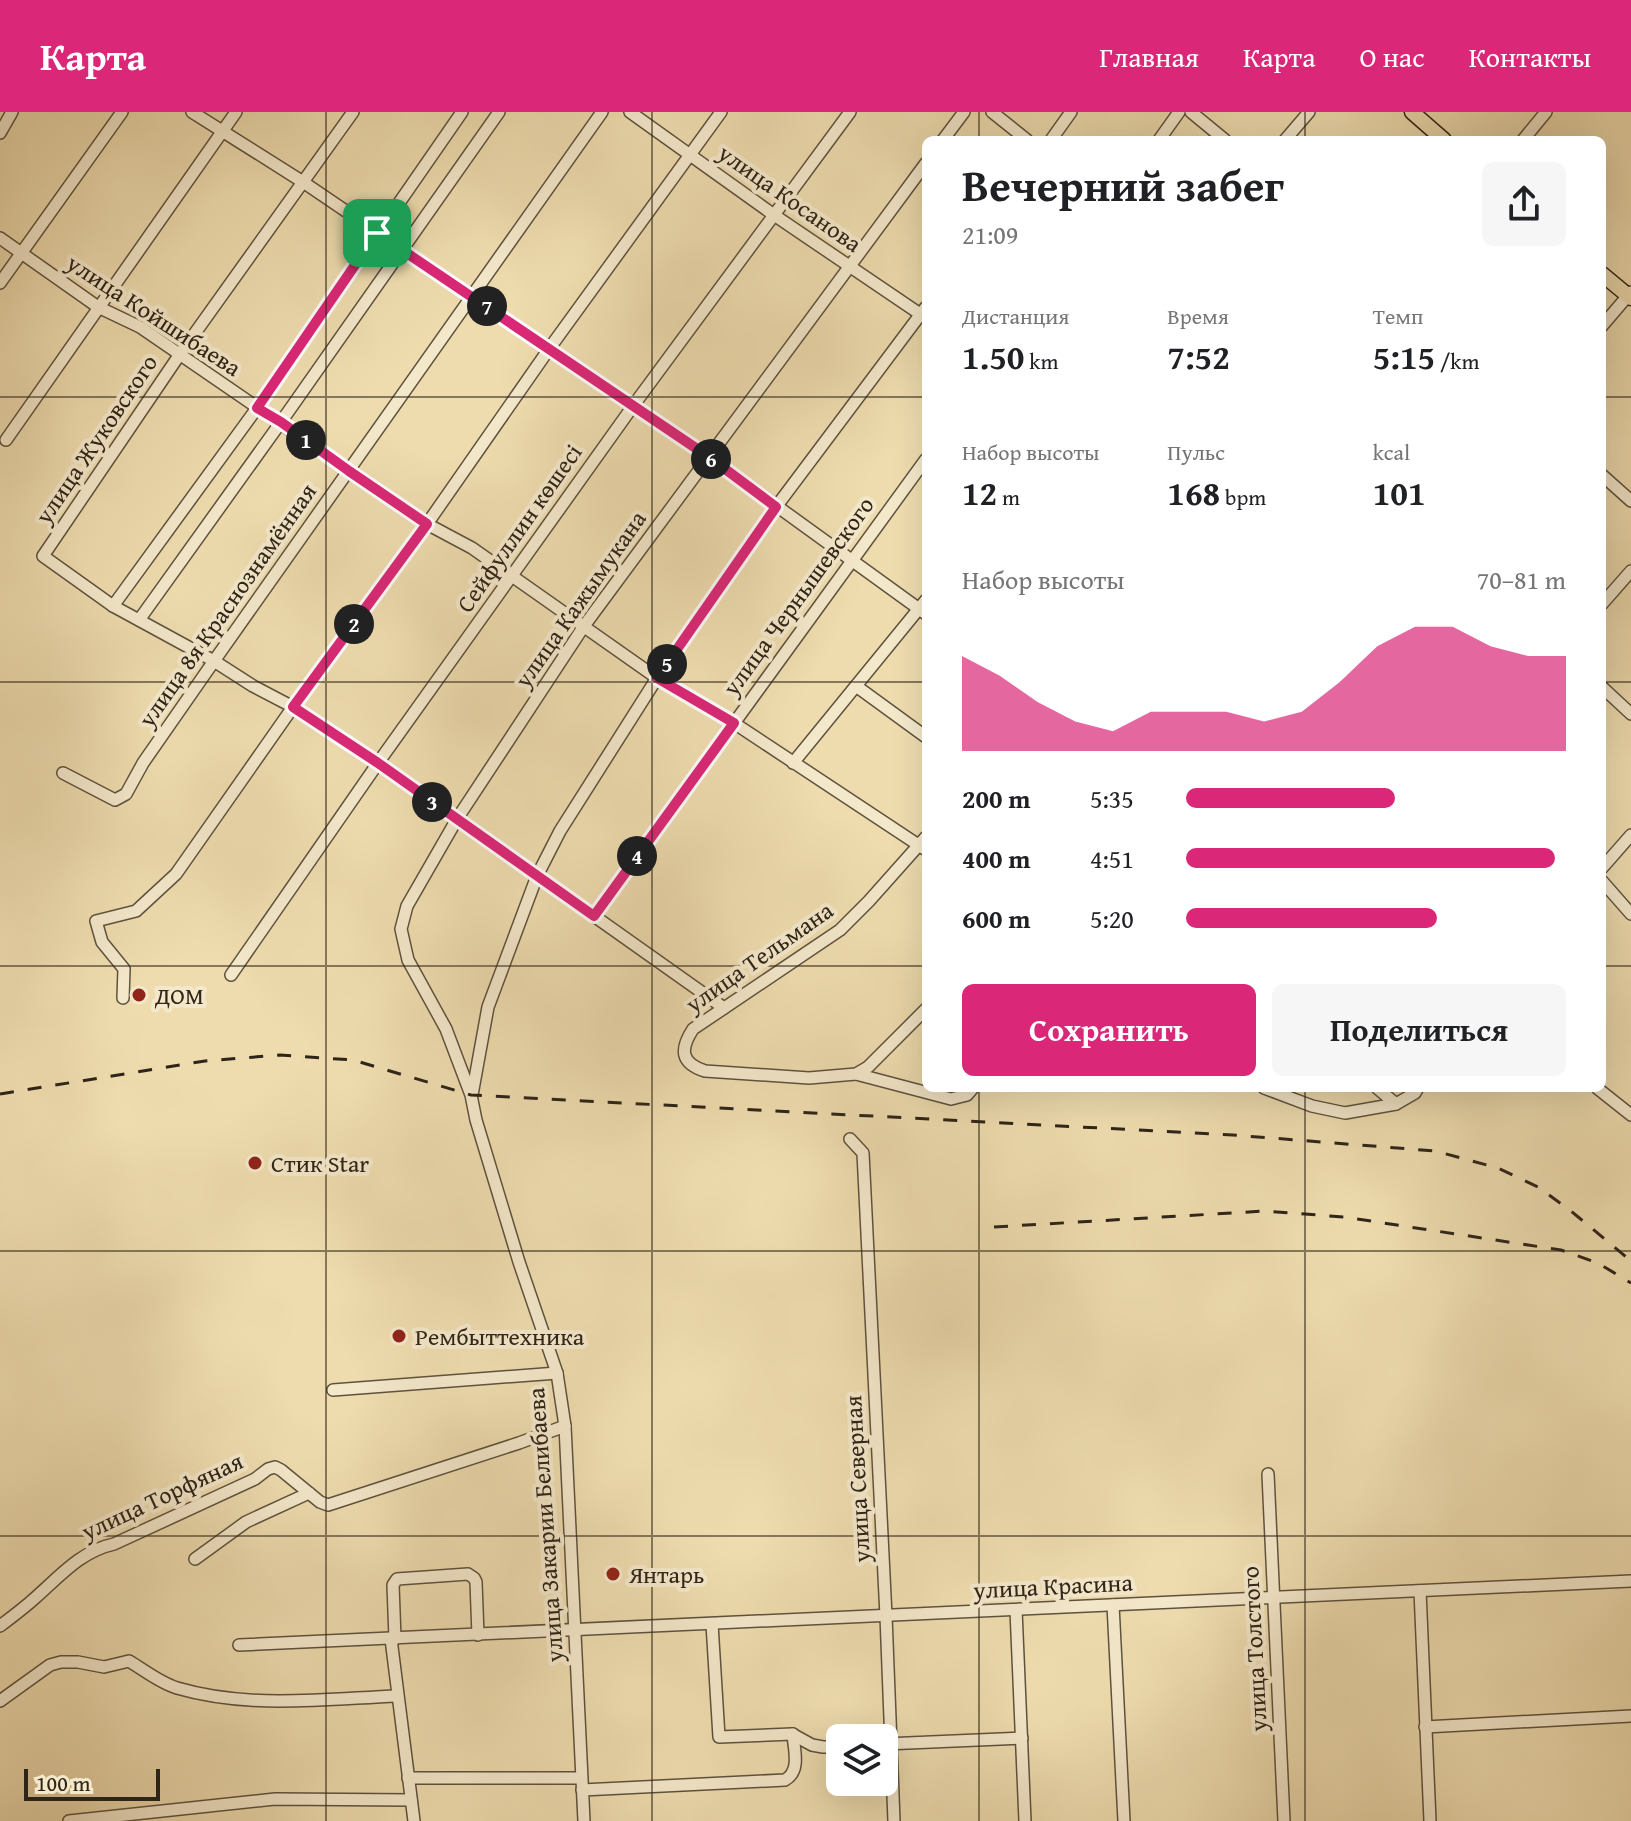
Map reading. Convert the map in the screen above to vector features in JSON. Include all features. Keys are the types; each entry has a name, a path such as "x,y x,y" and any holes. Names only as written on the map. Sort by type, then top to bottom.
{"main road":[{"path":"1412,112 1439,136"},
{"path":"1606,277 1630,295"}],"street":[{"path":"0,133 12,112"},
{"path":"0,283 122,112"},
{"path":"192,112 303,182 472,296 922,607"},
{"path":"6,440 236,112"},
{"name":"улица Жуковского","path":"113,606 43,556 180,354 353,112"},
{"path":"462,112 257,408 113,606 293,707 378,763 724,1008"},
{"path":"139,620 499,112"},
{"name":"улица 8я Краснознамённая","path":"63,773 115,800 126,794 143,763 214,661 602,112"},
{"name":"улица Косанова","path":"630,112 774,215 922,312"},
{"path":"123,998 124,969 102,942 96,921 136,911 176,874 721,112"},
{"name":"Сейфуллин көшесі","path":"231,975 633,406 850,112"},
{"path":"946,136 964,112"},
{"path":"992,112 1022,136"},
{"path":"1054,136 1071,112"},
{"path":"1162,136 1179,112"},
{"path":"1191,112 1220,136"},
{"path":"1288,136 1309,112"},
{"path":"1526,136 1546,112"},
{"name":"улица Кажымукана","path":"471,1095 446,1029 408,960 401,929 407,906 457,819 584,626 922,168"},
{"name":"улица Койшибаева","path":"0,238 98,307 140,327 427,524 472,548 657,678 734,723 922,844"},
{"path":"1606,322 1630,295"},
{"path":"471,1095 488,1007 537,876 560,831 657,678 776,507 922,316"},
{"name":"улица Чернышевского","path":"594,916 922,464"},
{"path":"1606,479 1631,501"},
{"path":"1606,599 1631,571"},
{"path":"793,763 922,610"},
{"path":"856,686 922,734"},
{"path":"1606,691 1631,714"},
{"path":"1606,863 1631,835"},
{"name":"улица Тельмана","path":"856,1074 809,1078 705,1071 694,1068 684,1057 684,1043 693,1029 840,930 922,846"},
{"path":"1606,886 1631,914"},
{"path":"856,1074 868,1067 922,1013"},
{"path":"856,1074 922,1091"},
{"path":"924,1092 951,1099 970,1092"},
{"path":"1275,1092 1312,1106 1345,1113 1396,1104 1416,1092"},
{"path":"1382,1092 1396,1104"},
{"path":"1602,1092 1631,1115"},
{"name":"улица Закарии Белибаева","path":"471,1095 519,1262 557,1373 565,1426 584,1821"},
{"name":"улица Северная","path":"850,1139 863,1153 886,1616 887,1724"},
{"path":"333,1390 557,1373"},
{"name":"улица Торфяная","path":"0,1626 88,1553 255,1479 268,1469 275,1467 281,1470 328,1505 565,1426"},
{"name":"улица Толстого","path":"1268,1474 1284,1821"},
{"path":"195,1559 246,1522 309,1493"},
{"path":"414,1821 397,1696 393,1585 397,1579 468,1574 476,1582 478,1635"},
{"name":"улица Красина","path":"239,1645 1631,1581"},
{"path":"1420,1591 1430,1821"},
{"path":"1113,1605 1124,1821"},
{"path":"1016,1610 1025,1821"},
{"path":"712,1624 719,1737 793,1734 812,1745 826,1747"},
{"path":"0,1701 50,1665 78,1662 104,1667 129,1661 176,1687 240,1699 266,1702 397,1696"},
{"path":"1425,1727 1631,1716"},
{"path":"408,1778 582,1784 785,1780 795,1771 793,1734"},
{"path":"898,1744 1022,1738"},
{"name":"улица Северная","path":"892,1796 894,1821"},
{"path":"69,1821 275,1799 411,1800"}],"railway":[{"path":"0,1094 205,1061 280,1055 353,1060 471,1095 1233,1135 1435,1151 1498,1168 1538,1187 1631,1261"},
{"path":"994,1227 1265,1211 1344,1217 1561,1250 1598,1263 1631,1283"}],"place":[{"name":"ДОМ","path":"139,995"},
{"name":"Стик Star","path":"255,1163"},
{"name":"Рембыттехника","path":"399,1336"},
{"name":"Янтарь","path":"613,1574"}],"route":[{"path":"377,233 709,457 776,507 657,678 734,723 594,916 378,763 293,707 427,524 257,408 377,233"}]}
